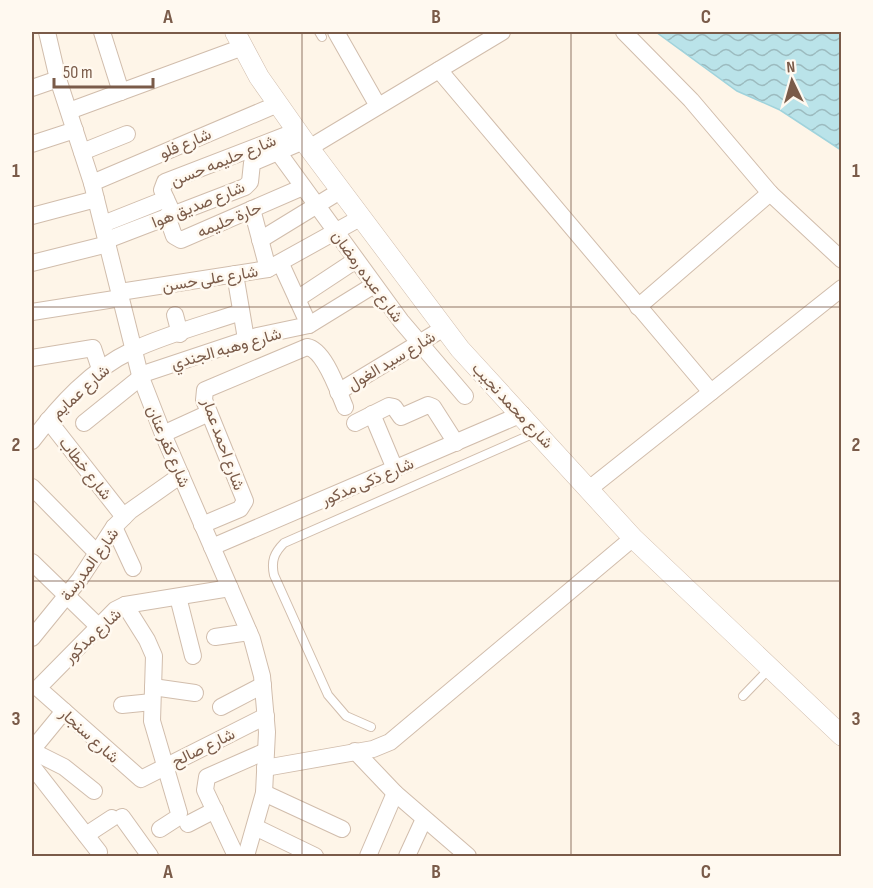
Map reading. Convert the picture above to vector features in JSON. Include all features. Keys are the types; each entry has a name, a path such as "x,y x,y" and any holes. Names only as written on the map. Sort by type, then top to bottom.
{"street":[{"name":"شارع كفر عنان","path":"47,32 58,79 94,191 141,376 163,434 249,632 262,685 266,716 264,792 246,856"},
{"path":"102,32 121,92"},
{"path":"303,140 378,106 502,32"},
{"path":"624,32 691,100 770,193 842,260"},
{"path":"326,33 378,106"},
{"path":"69,111 121,92 239,39"},
{"name":"شارع محمد نجيب","path":"239,39 278,104 303,140 444,328 633,538 842,736"},
{"path":"439,70 711,392"},
{"path":"32,88 58,79"},
{"name":"شارع فلو","path":"32,213 94,191 278,104"},
{"path":"32,144 75,130"},
{"path":"82,152 127,134"},
{"name":"شارع صديق هوا","path":"169,210 249,185 252,163 303,140"},
{"name":"شارع حليمه حسن","path":"32,263 169,210 162,190 165,182 303,140"},
{"name":"شارع عبده رمضان","path":"278,152 374,285 465,396"},
{"name":"حارة حليمه","path":"169,210 174,236 181,240 303,187"},
{"path":"260,240 340,191"},
{"path":"638,307 770,193"},
{"path":"252,209 260,240 297,299 309,325"},
{"name":"شارع على حسن","path":"32,312 275,266 360,218"},
{"path":"297,299 356,260"},
{"path":"235,274 246,339"},
{"name":"شارع وهبه الجندي","path":"141,376 246,339 309,325 374,285"},
{"path":"589,489 842,288"},
{"name":"شارع عمايم","path":"32,441 48,420 100,369 134,350 241,312"},
{"path":"175,315 180,334"},
{"name":"شارع سيد الغول","path":"342,399 444,328"},
{"name":"شارع احمد عمار","path":"202,525 240,509 245,501 203,397 205,390 307,347 320,354 342,399"},
{"path":"32,358 93,348 100,369"},
{"path":"84,423 141,376"},
{"path":"355,423 391,406 402,417 426,405 431,406 456,442"},
{"path":"163,434 209,413"},
{"path":"372,414 395,469"},
{"name":"شارع ذكى مدكور","path":"212,547 522,414"},
{"name":"شارع خطاب","path":"48,420 119,522 133,568"},
{"name":"شارع المدرسة","path":"33,632 66,596 119,522 181,475"},
{"path":"32,487 97,553"},
{"path":"236,856 205,789 207,777 265,759 373,749 405,731 633,538"},
{"path":"32,562 98,626"},
{"name":"شارع مدكور","path":"40,691 39,685 115,610 125,605 230,588"},
{"path":"178,597 193,656"},
{"path":"125,605 147,640 154,656 152,721 179,815 160,829"},
{"path":"215,637 249,632"},
{"path":"221,707 262,685"},
{"name":"شارع سنجار","path":"40,691 141,779"},
{"path":"122,705 153,694 195,693"},
{"path":"64,711 32,751 64,767 94,791"},
{"name":"شارع صالح","path":"141,779 266,716"},
{"path":"355,751 395,793 468,856"},
{"path":"32,766 99,852"},
{"path":"264,792 342,829"},
{"path":"368,856 395,793"},
{"path":"188,824 214,810"},
{"path":"86,835 117,818 150,856"},
{"path":"407,856 424,819"},
{"path":"255,827 315,856"}],"lane":[{"path":"371,727 346,716 328,695 274,575 272,566 277,549 284,543 538,432"},
{"path":"743,696 771,668"}],"water":[{"path":"656,32 841,32 841,150 780,110 737,91"}]}
